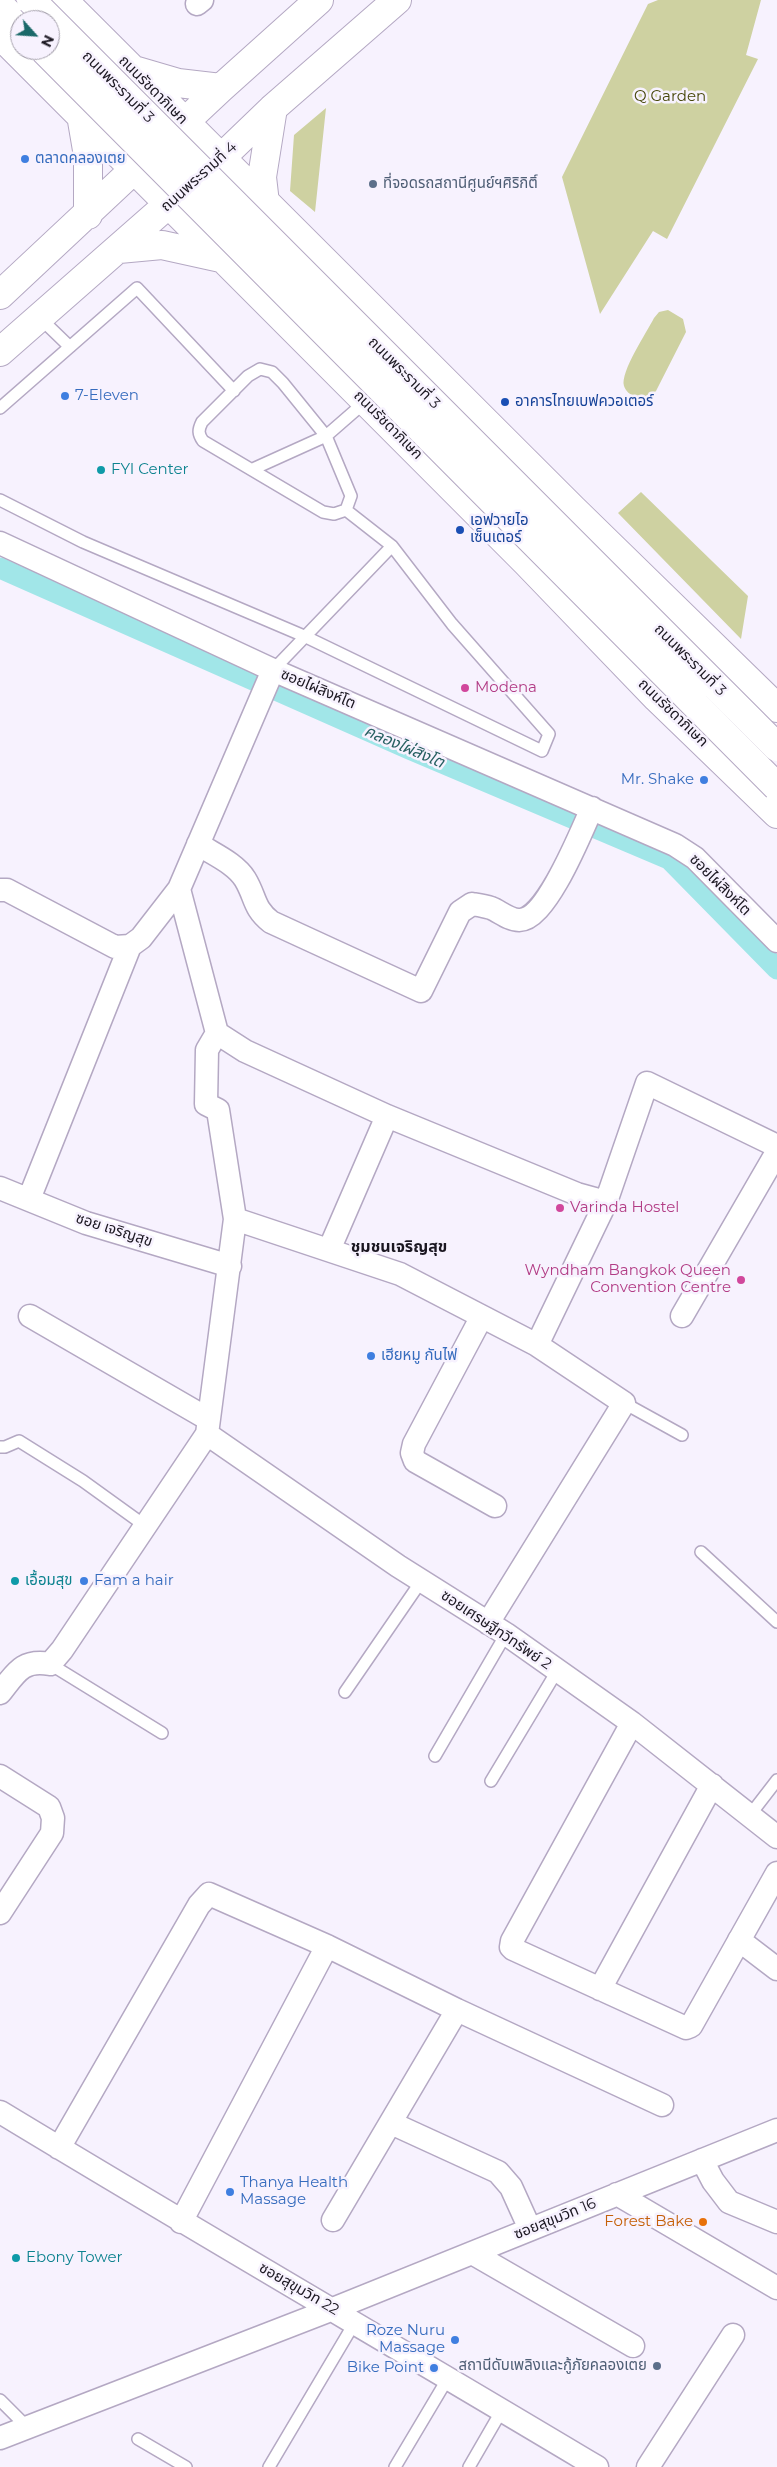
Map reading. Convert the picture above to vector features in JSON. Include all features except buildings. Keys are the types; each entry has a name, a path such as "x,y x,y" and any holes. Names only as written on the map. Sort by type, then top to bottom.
{"main road":[{"name":"ถนนพระรามที่ 3","path":"31,0 777,747"},
{"name":"ถนนรัชดาภิเษก","path":"63,0 573,509 777,708"},
{"path":"0,295 88,215 221,88 319,0"},
{"name":"ถนนพระรามที่ 4","path":"0,352 119,249 221,158 273,108 397,0"},
{"path":"0,5 10,16"},
{"name":"ถนนรัชดาภิเษก","path":"0,34 81,115 133,171 526,562 650,692 777,814"},
{"name":"ถนนพระรามที่ 3","path":"54,60 777,787"},
{"path":"133,70 171,81 221,88"},
{"path":"265,203 262,177 273,108"},
{"path":"81,115 88,156 88,215"},
{"path":"119,249 162,245 222,258"},
{"path":"526,562 516,540 523,523 534,509 553,502 573,509"}],"street":[{"name":"ซอยไผ่สิงห์โต","path":"0,543 271,675 589,813 686,851 777,941"},
{"path":"29,1199 130,946 140,938 179,889 258,701 271,675"},
{"path":"198,844 231,865 244,878 259,913 271,922 420,991 460,912 472,904 489,907 517,920 527,919 537,910 554,885 575,846 589,813"},
{"path":"179,889 217,1033 245,1051 387,1116 578,1194 606,1202"},
{"path":"0,890 7,890 115,947 130,946"},
{"path":"0,1693 18,1671 30,1663 50,1664 208,1426 235,1219 218,1110 206,1104 207,1050 217,1033"},
{"path":"537,1346 606,1202 647,1083 777,1146"},
{"path":"328,1250 387,1116"},
{"path":"682,1316 777,1152"},
{"name":"ซอย เจริญสุข","path":"0,1188 86,1223 230,1266"},
{"path":"235,1219 400,1274 537,1346 624,1403 497,1629"},
{"name":"ซอยเศรษฐีทวีทรัพย์ 2","path":"30,1316 208,1426 422,1580 497,1629 632,1723 777,1837"},
{"path":"481,1318 414,1444 412,1453 415,1461 495,1506"},
{"path":"632,1723 511,1944 513,1950 686,2028 691,2026 777,1873"},
{"path":"0,1776 49,1808 53,1818 52,1833 0,1913"},
{"path":"600,1990 712,1785"},
{"path":"59,2148 199,1905 209,1894 327,1946 457,2010 662,2106"},
{"path":"739,1940 777,1969"},
{"path":"181,2222 327,1946"},
{"path":"333,2220 457,2010"},
{"name":"ซอยสุขุมวิท 22","path":"0,2112 181,2222 333,2309 597,2467"},
{"path":"391,2123 498,2172 511,2186 530,2229"},
{"name":"ซอยสุขุมวิท 16","path":"0,2438 333,2309 777,2130"},
{"path":"702,2160 713,2181 729,2202 777,2222"},
{"path":"617,2194 777,2288"},
{"path":"472,2253 633,2346"},
{"path":"648,2467 733,2335"}],"lane":[{"path":"0,408 137,288 234,391"},
{"path":"40,318 70,347"},
{"path":"260,369 272,372 326,436 351,496 346,510 334,514 323,512 203,441 198,429 202,422 254,371 260,369"},
{"path":"253,469 326,436 365,402"},
{"path":"0,500 83,542 304,636 542,751 549,734 452,624 392,546 346,510"},
{"path":"271,675 304,636 392,546"},
{"path":"624,1403 682,1436"},
{"path":"0,1447 5,1448 20,1441 83,1481 144,1525"},
{"path":"701,1552 777,1622"},
{"path":"345,1692 422,1580"},
{"path":"435,1756 497,1629"},
{"path":"50,1664 162,1733"},
{"path":"492,1781 557,1671"},
{"path":"750,1815 777,1780"},
{"path":"269,2467 355,2322"},
{"path":"395,2467 448,2378"},
{"path":"0,2400 27,2427"},
{"path":"468,2467 502,2410"},
{"path":"138,2439 186,2467"}],"green space":[{"name":"Q Garden","path":"658,0 761,0 746,55 758,59 667,239 653,231 600,314 562,177 648,4"},
{"path":"326,108 315,212 290,191 294,135"},
{"path":"668,310 683,319 686,332 656,391 644,398 635,397 624,386 626,371 654,318 659,312"},
{"path":"641,492 748,596 741,639 618,513"}],"waterway":[{"name":"คลองไผ่สิงโต","path":"0,568 409,749 669,859 777,969"}],"place":[{"name":"ตลาดคลองเตย","path":"25,159"},
{"name":"ที่จอดรถสถานีศูนย์ฯศิริกิติ์","path":"373,184"},
{"name":"7-Eleven","path":"65,396"},
{"name":"อาคารไทยเบฟควอเตอร์","path":"505,402"},
{"name":"FYI Center","path":"101,470"},
{"name":"เอฟวายไอ เซ็นเตอร์","path":"460,530"},
{"name":"Modena","path":"465,688"},
{"name":"Mr. Shake","path":"704,780"},
{"name":"Varinda Hostel","path":"560,1208"},
{"name":"Wyndham Bangkok Queen Convention Centre","path":"741,1280"},
{"name":"เฮียหมู กันไฟ","path":"371,1356"},
{"name":"เอื้อมสุข","path":"15,1581"},
{"name":"Fam a hair","path":"84,1581"},
{"name":"Thanya Health Massage","path":"230,2192"},
{"name":"Forest Bake","path":"703,2222"},
{"name":"Ebony Tower","path":"16,2258"},
{"name":"Roze Nuru Massage","path":"455,2340"},
{"name":"สถานีดับเพลิงและกู้ภัยคลองเตย","path":"657,2366"},
{"name":"Bike Point","path":"434,2368"}],"district":[{"name":"ชุมชนเจริญสุข","path":"399,1247"}]}
